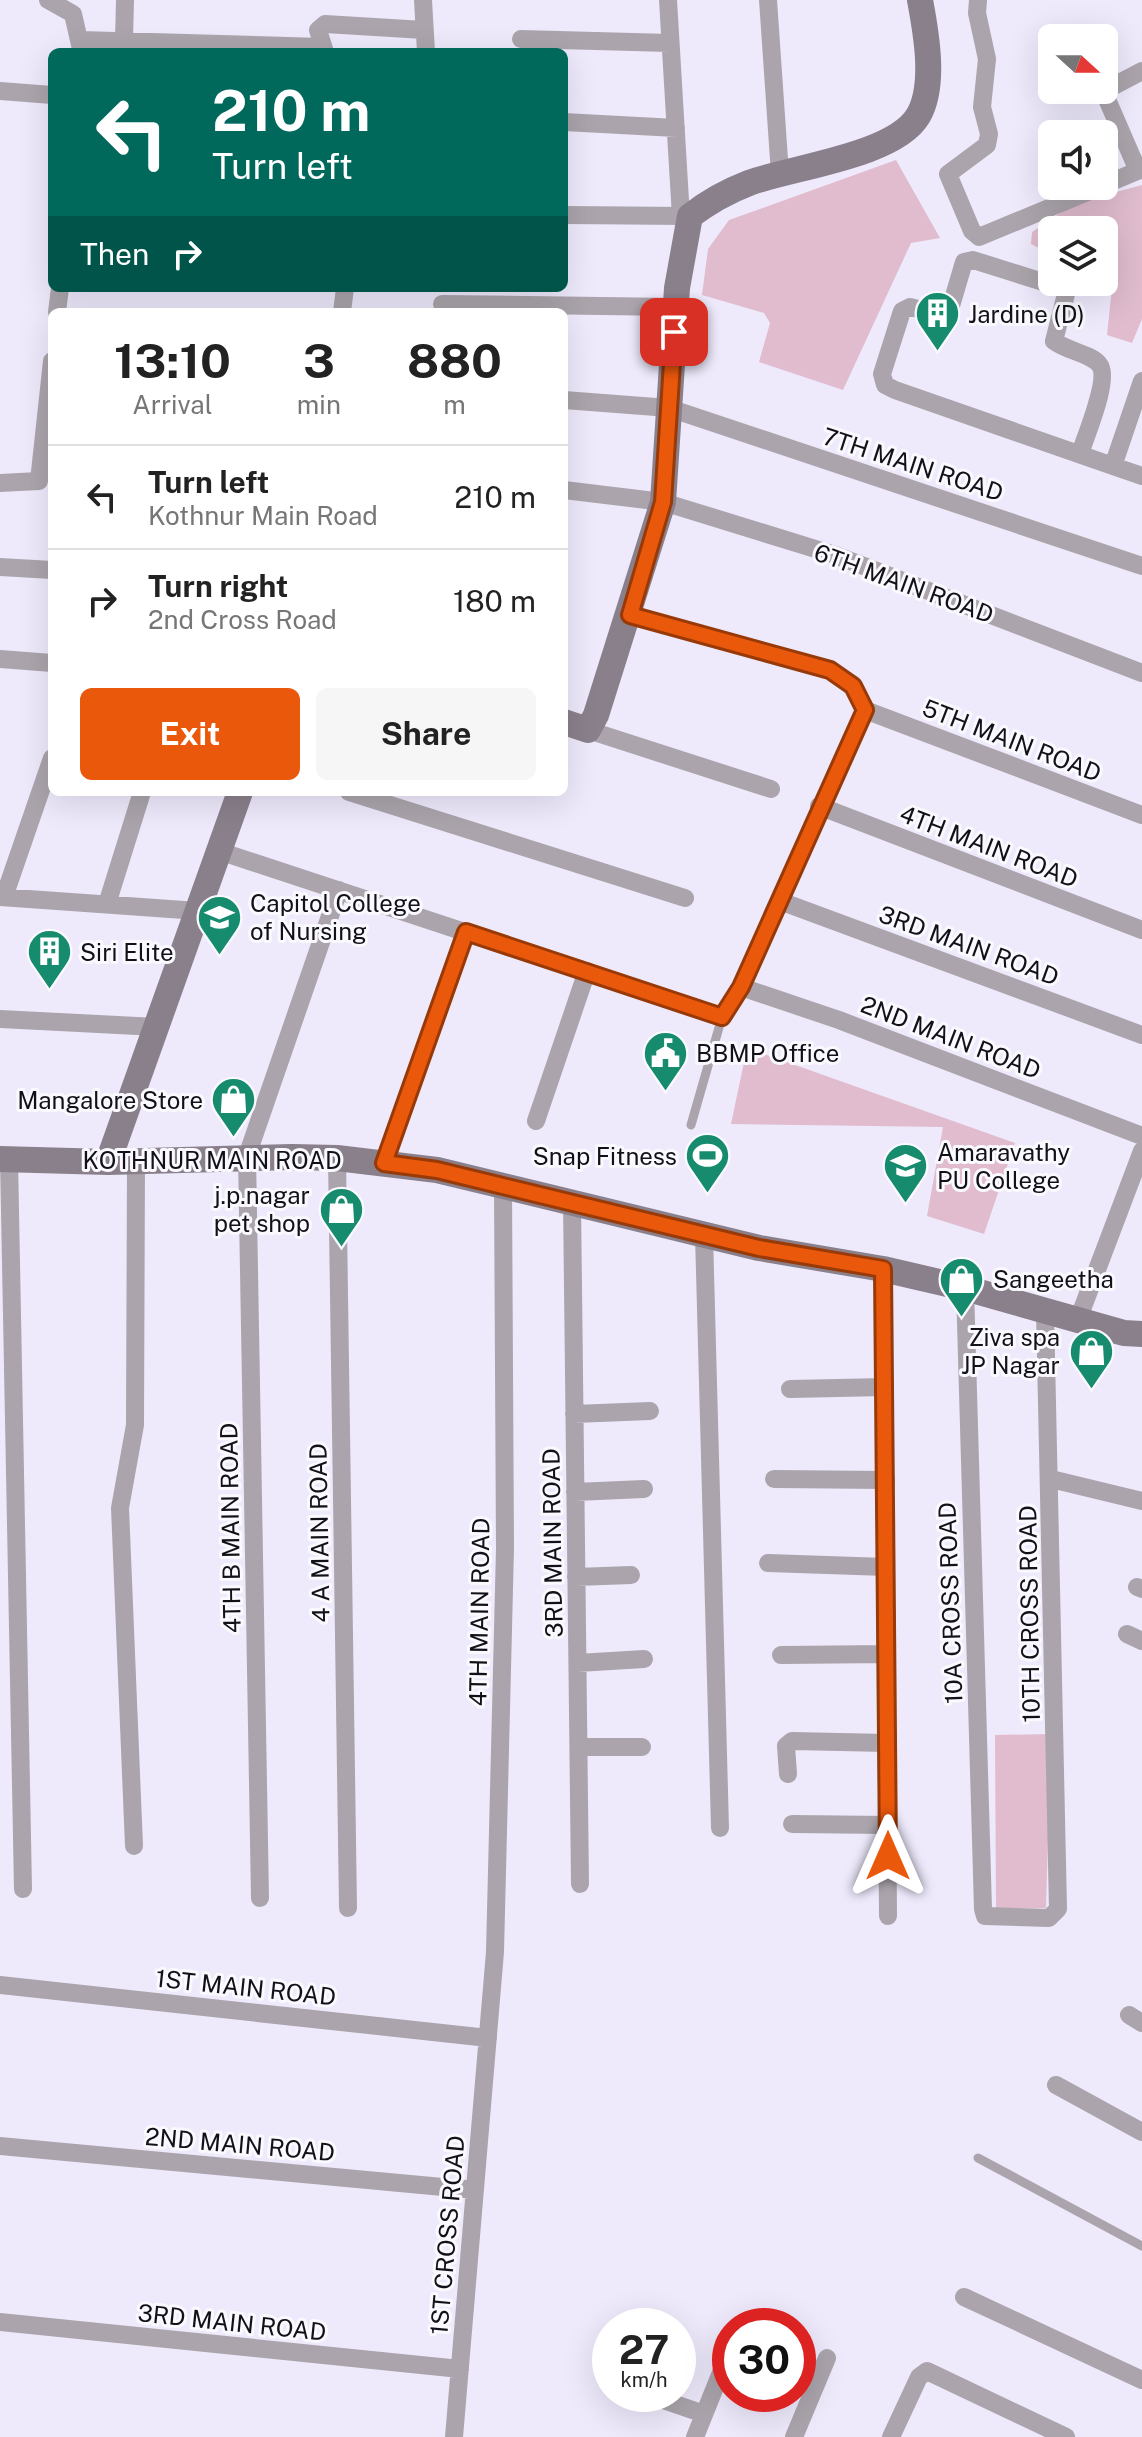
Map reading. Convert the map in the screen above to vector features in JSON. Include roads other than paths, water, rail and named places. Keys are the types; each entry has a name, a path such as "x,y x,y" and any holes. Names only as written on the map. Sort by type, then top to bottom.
{"street":[{"path":"48,0 73,14 81,46 124,40 301,48"},
{"path":"124,40 125,0"},
{"path":"423,0 426,48"},
{"path":"668,0 685,216 663,502 616,660 576,726 771,789"},
{"path":"768,0 780,174"},
{"path":"568,215 685,216 748,184 894,140 918,116 926,85 925,28 920,0"},
{"path":"978,0 977,13 987,59 982,107 989,134 987,145 948,174 972,231 979,237 1069,200"},
{"path":"323,48 318,30 325,24 424,30"},
{"path":"521,39 670,43"},
{"path":"1118,84 1142,71"},
{"path":"0,91 48,95"},
{"path":"1110,104 1140,170 1118,180"},
{"path":"568,122 676,128"},
{"path":"1080,454 1102,384 1103,371 1097,361 1064,349 1054,341 1066,294 1062,288 973,260 964,262 948,316 910,307 902,311 882,374 885,385 1142,476"},
{"path":"442,301 676,307"},
{"path":"1113,466 1142,381"},
{"path":"0,483 39,481 48,398"},
{"name":"7TH MAIN ROAD","path":"568,400 669,408 1142,566"},
{"name":"6TH MAIN ROAD","path":"568,490 663,502 835,555 1142,673"},
{"path":"0,567 48,570"},
{"path":"219,851 722,1017 741,987 819,806 865,710 853,686 830,670 630,615"},
{"path":"0,659 48,663"},
{"name":"5TH MAIN ROAD","path":"865,710 1142,815"},
{"path":"48,769 2,897 198,911"},
{"path":"107,904 141,796"},
{"path":"108,1162 239,796"},
{"path":"362,796 685,898"},
{"name":"4TH MAIN ROAD","path":"819,806 1142,930"},
{"path":"247,1156 339,890"},
{"name":"3RD MAIN ROAD","path":"780,901 1142,1035"},
{"path":"384,1163 466,932"},
{"path":"536,1121 587,971"},
{"name":"2ND MAIN ROAD","path":"741,987 839,1020 1142,1136"},
{"path":"0,1019 157,1027"},
{"path":"1078,1320 1142,1151"},
{"name":"KOTHNUR MAIN ROAD","path":"4,1159 108,1162 247,1156 337,1158 437,1170 704,1235 965,1288 1136,1337"},
{"name":"4TH B MAIN ROAD","path":"247,1156 260,1898"},
{"name":"4 A MAIN ROAD","path":"337,1158 348,1908"},
{"path":"4,1159 23,1889"},
{"path":"134,1846 120,1508 135,1425 136,1161"},
{"name":"4TH MAIN ROAD","path":"488,2038 495,1952 505,1548 503,1187"},
{"name":"3RD MAIN ROAD","path":"572,1202 580,1884"},
{"path":"704,1235 720,1828"},
{"path":"883,1269 888,1916"},
{"name":"10A CROSS ROAD","path":"965,1288 985,1916 1055,1915"},
{"name":"10TH CROSS ROAD","path":"1045,1311 1051,1479 1058,1909 1055,1915"},
{"path":"790,1389 885,1387"},
{"path":"574,1414 650,1411"},
{"path":"774,1479 886,1480"},
{"path":"1051,1479 1142,1501"},
{"path":"575,1492 644,1489"},
{"path":"768,1563 886,1567"},
{"path":"576,1577 631,1575"},
{"path":"781,1655 887,1654"},
{"path":"578,1663 644,1659"},
{"path":"788,1774 786,1746 792,1741 887,1743"},
{"path":"579,1747 642,1747"},
{"path":"792,1824 888,1825"},
{"name":"1ST MAIN ROAD","path":"0,1985 488,2038"},
{"name":"1ST CROSS ROAD","path":"454,2437 488,2038"},
{"path":"1056,2085 1142,2132"},
{"name":"2ND MAIN ROAD","path":"0,2146 475,2190"},
{"path":"964,2297 1142,2380"},
{"name":"3RD MAIN ROAD","path":"0,2322 460,2369"},
{"path":"794,2437 827,2358"},
{"path":"891,2437 919,2377 927,2371 1066,2437"},
{"path":"695,2437 712,2394"},
{"path":"696,2411 704,2414"}],"lane":[{"path":"691,1125 722,1017"},
{"path":"978,2158 1142,2246"}],"place":[{"name":"Jardine (D)","path":"937,353"},
{"name":"Capitol College of Nursing","path":"219,956"},
{"name":"Siri Elite","path":"49,991"},
{"name":"BBMP Office","path":"665,1092"},
{"name":"Mangalore Store","path":"234,1139"},
{"name":"Snap Fitness","path":"708,1195"},
{"name":"Amaravathy PU College","path":"906,1205"},
{"name":"j.p.nagar pet shop","path":"341,1248"},
{"name":"Sangeetha","path":"962,1318"},
{"name":"Ziva spa JP Nagar","path":"1091,1390"}]}
